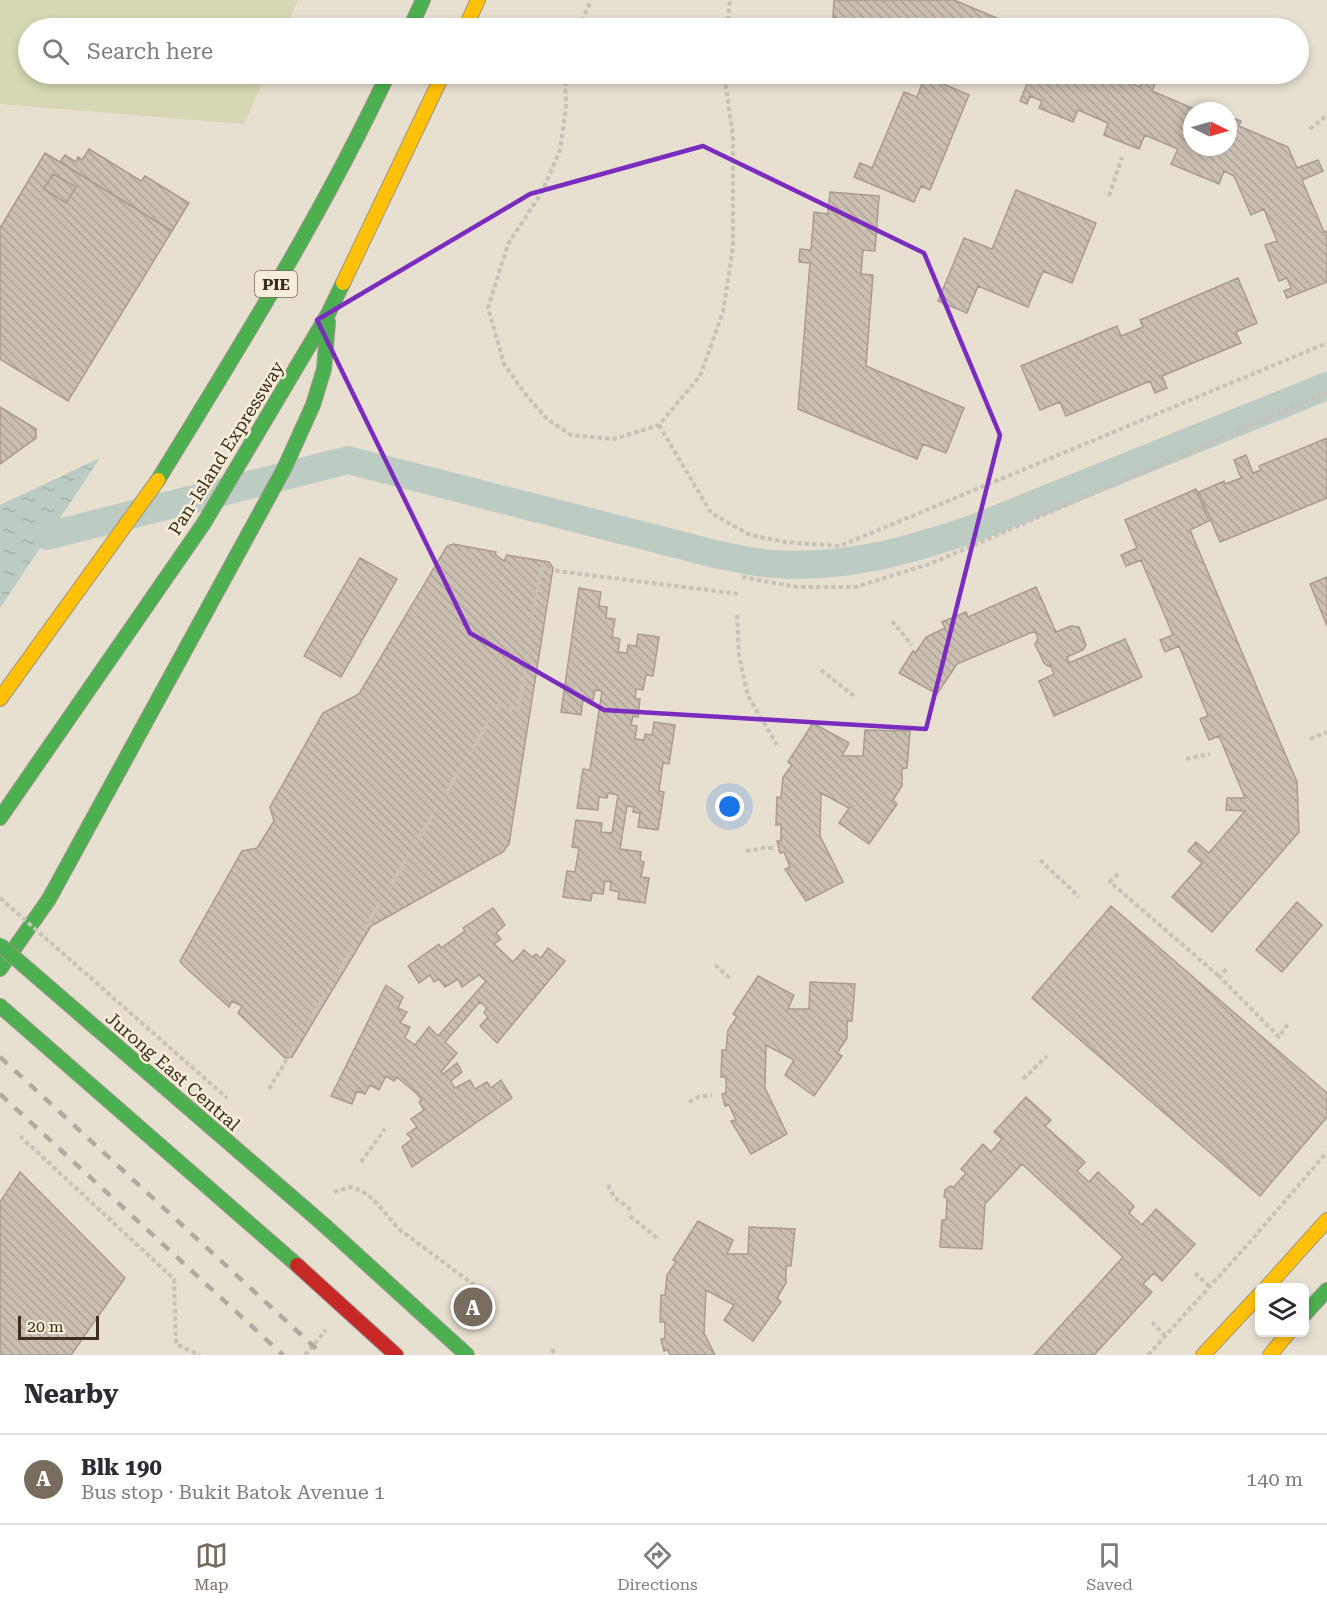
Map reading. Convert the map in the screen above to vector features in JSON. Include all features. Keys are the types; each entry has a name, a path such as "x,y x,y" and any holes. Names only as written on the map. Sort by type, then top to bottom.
{"main road":[{"path":"415,18 423,0"},
{"path":"470,18 478,0"},
{"name":"PIE","path":"0,699 153,488 264,306 367,119 383,84"},
{"name":"Pan-Island Expressway","path":"0,818 204,523 240,463 328,314 438,84"},
{"path":"0,969 49,899 284,469 313,405 324,369 328,314"},
{"name":"Jurong East Central","path":"0,945 323,1224 467,1355"},
{"path":"0,1006 286,1255 396,1355"},
{"path":"1270,1283 1327,1221"},
{"path":"1309,1310 1327,1290"},
{"path":"1203,1355 1255,1299"},
{"path":"1270,1355 1285,1337"}],"path":[{"path":"583,18 591,0"},
{"path":"728,18 730,0"},
{"path":"565,84 566,107 560,150 542,192 508,244 488,308 504,364 547,419 571,435 614,439 659,425 700,376 723,312 733,247 733,136 725,84"},
{"path":"1310,129 1327,115"},
{"path":"1109,196 1122,157"},
{"path":"659,425 711,513 750,535 785,542 840,546 1327,343"},
{"path":"742,577 797,587 856,587 932,563 1327,393"},
{"path":"269,1089 498,706 518,709 542,569 740,594"},
{"path":"737,615 739,656 748,696 777,745"},
{"path":"892,621 912,645"},
{"path":"821,670 854,696"},
{"path":"1310,740 1327,732"},
{"path":"1186,759 1210,754"},
{"path":"746,852 774,848"},
{"path":"1040,860 1079,897"},
{"path":"1118,874 1110,882 1220,977 1279,1037 1288,1024"},
{"path":"0,898 228,1099"},
{"path":"715,965 732,980"},
{"path":"1220,977 1226,969"},
{"path":"1023,1079 1047,1056"},
{"path":"689,1102 698,1097 712,1095"},
{"path":"361,1162 385,1130"},
{"path":"20,1136 174,1279 176,1344 200,1355"},
{"path":"1148,1355 1327,1152"},
{"path":"608,1185 614,1197 631,1210"},
{"path":"334,1192 350,1187 360,1190 373,1199 399,1229 478,1288"},
{"path":"630,1216 657,1238"},
{"path":"1195,1273 1210,1287"},
{"path":"1152,1322 1166,1336"},
{"path":"305,1355 330,1325"},
{"path":"552,1349 555,1355"}],"highlighted area":[{"path":"703,146 924,253 1000,435 926,729 604,710 470,633 317,320 530,194"}],"green space":[{"path":"0,0 298,0 290,18 18,18 18,84 262,84 244,124 0,104"}],"water":[{"path":"100,458 0,608 0,505"}],"building":[{"path":"834,0 954,0 997,18 835,18 833,17"},
{"path":"922,84 944,84 969,95 930,190 921,186 914,202 854,177 860,163 872,168 904,92 917,97"},
{"path":"1027,84 1133,84 1140,87 1141,84 1155,84 1152,91 1183,104 1183,156 1237,156 1237,119 1241,121 1239,126 1288,147 1297,168 1318,160 1323,171 1302,180 1324,232 1327,231 1327,282 1287,298 1284,291 1291,288 1287,278 1279,281 1265,245 1277,241 1264,209 1251,215 1234,176 1224,171 1219,184 1171,164 1178,149 1145,135 1139,149 1104,135 1108,123 1078,110 1073,122 1039,108 1042,101 1030,96 1027,104 1020,101"},
{"path":"89,149 141,181 145,176 189,203 172,231 60,162 65,155 76,162 78,157 82,160"},
{"path":"45,153 172,231 68,401 0,359 0,228"},
{"path":"53,174 76,187 66,203 44,189"},
{"path":"1016,190 1096,223 1072,283 1043,271 1028,307 978,286 967,313 938,301 964,238 992,249"},
{"path":"830,192 879,196 875,251 863,250 861,274 873,275 866,366 964,408 946,453 923,444 917,459 798,409 810,263 799,262 800,249 811,250 814,212 828,214"},
{"path":"1238,278 1257,323 1236,332 1241,343 1162,376 1167,388 1155,393 1150,381 1066,416 1060,402 1040,410 1021,366 1117,326 1121,336 1143,327 1140,320"},
{"path":"0,407 36,429 36,438 0,464"},
{"path":"1327,438 1327,498 1220,542 1199,492 1224,481 1225,484 1241,478 1234,460 1246,455 1253,473 1261,470 1259,466"},
{"path":"1196,489 1209,521 1190,530 1297,782 1299,832 1212,932 1172,897 1202,863 1188,851 1196,842 1209,853 1245,811 1226,810 1227,798 1245,798 1219,736 1209,740 1200,719 1208,716 1179,646 1165,652 1160,640 1173,635 1141,560 1126,566 1121,555 1137,548 1125,520"},
{"path":"453,544 496,552 495,554 504,561 507,555 549,562 553,568 509,844 503,852 371,926 292,1057 285,1058 238,1013 242,1006 232,1001 229,1007 180,961 242,851 257,848 274,821 270,807 323,713 359,694 447,546"},
{"path":"360,558 397,579 341,677 304,656"},
{"path":"1327,577 1327,626 1310,584"},
{"path":"1036,587 1056,632 1071,626 1079,627 1086,645 1083,650 1067,657 1069,663 1125,639 1142,677 1054,716 1039,681 1054,674 1050,665 1044,663 1035,644 1038,639 1035,631 957,664 937,694 899,673 913,651 916,652 926,637 945,628 942,622 966,612 968,617"},
{"path":"579,588 601,592 599,606 607,607 606,618 615,619 612,637 620,639 618,652 627,653 628,645 636,646 638,634 659,637 653,676 646,675 643,690 636,689 635,699 640,699 638,717 633,716 631,725 637,726 635,739 644,740 645,734 652,735 654,722 675,725 669,764 663,763 659,791 664,792 658,830 638,827 640,813 633,812 634,807 627,806 620,849 641,852 640,861 644,862 641,877 649,878 645,903 618,899 619,892 610,890 611,882 605,881 603,894 592,893 591,901 563,897 567,871 575,872 579,848 572,847 576,820 602,823 601,832 612,833 618,795 608,793 607,798 599,797 598,810 577,808 583,769 590,770 602,691 595,690 593,700 583,699 581,715 561,712"},
{"path":"813,723 849,743 842,756 863,756 865,730 910,731 907,768 902,769 902,786 893,800 897,804 869,844 839,823 849,808 821,793 820,836 843,882 806,901 785,869 790,867 784,852 780,853 777,841 781,841 781,824 776,825 777,797 781,798 783,777 792,765 788,762"},
{"path":"1297,902 1322,925 1282,972 1256,950"},
{"path":"1111,906 1327,1093 1327,1117 1260,1196 1032,998"},
{"path":"493,908 505,925 496,933 501,939 494,944 513,962 524,950 532,957 536,954 541,958 548,948 565,961 497,1043 480,1026 488,1017 484,1013 487,1008 480,1002 445,1042 457,1053 441,1072 443,1074 457,1063 462,1072 451,1081 455,1088 470,1080 475,1089 487,1082 491,1088 501,1080 512,1098 412,1167 402,1147 412,1139 407,1134 417,1127 411,1119 424,1110 419,1102 422,1100 417,1094 397,1077 394,1081 386,1076 379,1090 370,1085 365,1094 357,1091 352,1104 331,1096 386,985 403,997 398,1008 407,1012 400,1023 410,1027 405,1038 415,1045 429,1027 438,1036 486,981 479,975 462,987 458,979 445,987 439,979 434,982 430,975 419,983 408,966 439,944 441,948 465,931 463,928"},
{"path":"758,976 794,995 788,1009 809,1009 810,982 855,984 852,1021 847,1021 847,1038 837,1053 842,1056 814,1096 785,1075 794,1060 766,1045 765,1088 787,1134 751,1154 731,1121 736,1120 729,1105 725,1106 722,1094 726,1093 726,1077 721,1077 722,1050 726,1050 728,1030 737,1017 733,1014"},
{"path":"1026,1097 1051,1120 1045,1126 1085,1162 1077,1171 1089,1182 1098,1172 1134,1206 1129,1213 1142,1225 1156,1209 1195,1244 1162,1281 1154,1273 1143,1284 1152,1292 1094,1355 1034,1355 1123,1257 1022,1164 985,1204 982,1249 940,1247 942,1220 946,1220 945,1190 950,1186 954,1187 966,1173 961,1169 983,1144 991,1152 1002,1139 994,1132"},
{"path":"20,1172 125,1278 71,1355 0,1355 0,1202"},
{"path":"698,1221 733,1240 727,1254 748,1254 749,1227 795,1229 791,1266 786,1266 786,1283 777,1298 781,1302 753,1341 724,1320 734,1305 706,1290 704,1333 715,1355 670,1355 668,1350 664,1351 661,1339 665,1338 665,1322 660,1322 661,1295 665,1295 667,1275 676,1262 673,1260"}],"waterway":[{"path":"47,536 348,460 719,555 773,564 826,564 901,551 975,528 1327,386"}],"railway":[{"path":"0,1057 323,1355"},
{"path":"0,1094 283,1355"}],"traffic: fast":[{"path":"415,18 423,0"},
{"path":"158,480 308,230 383,84"},
{"path":"0,818 204,523 328,314 343,283"},
{"path":"0,969 49,899 284,469 313,405 324,369 328,322"},
{"path":"0,945 323,1224"},
{"path":"0,1006 297,1265"},
{"path":"323,1224 467,1355"},
{"path":"1309,1310 1327,1290"}],"traffic: slow":[{"path":"470,18 478,0"},
{"path":"343,283 438,84"},
{"path":"0,699 158,480"},
{"path":"1270,1283 1327,1220"},
{"path":"1203,1355 1255,1299"},
{"path":"1270,1355 1285,1337"}],"traffic: jam":[{"path":"297,1265 396,1355"}],"place":[{"name":"Blk 190","path":"473,1307"}]}
